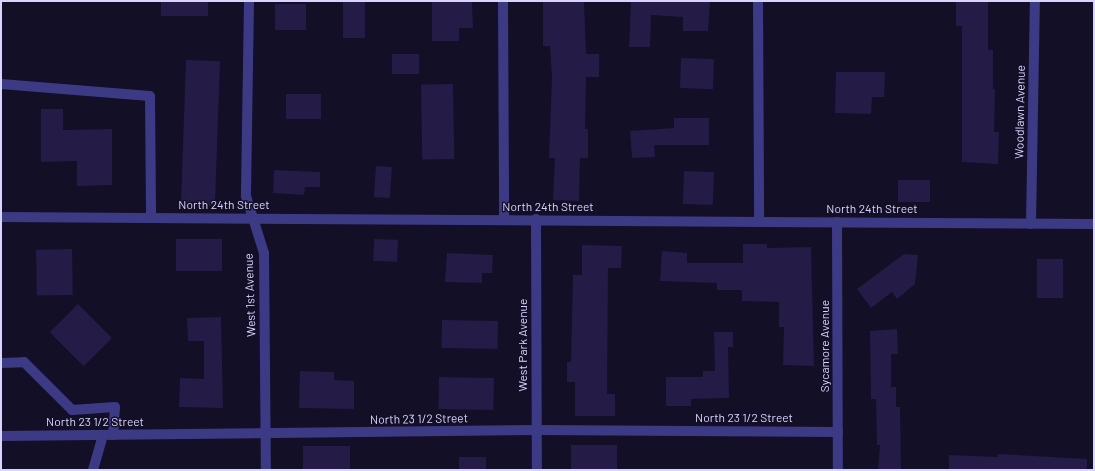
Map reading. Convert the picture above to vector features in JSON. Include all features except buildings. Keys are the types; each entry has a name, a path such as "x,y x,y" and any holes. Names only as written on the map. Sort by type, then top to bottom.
{"street":[{"name":"West 1st Avenue","path":"249,1 246,196 264,253 266,470"},
{"path":"502,1 504,219"},
{"path":"758,1 760,221"},
{"name":"Woodlawn Avenue","path":"1031,224 1035,1"},
{"path":"1,84 150,96 151,218"},
{"name":"North 24th Street","path":"1,217 504,219 1094,224"},
{"name":"West Park Avenue","path":"536,220 537,470"},
{"name":"Sycamore Avenue","path":"837,222 838,470"},
{"path":"1,363 24,362 72,410 115,406 108,435 93,470"},
{"name":"North 23 1/2 Street","path":"1,436 537,430 838,432"}]}
